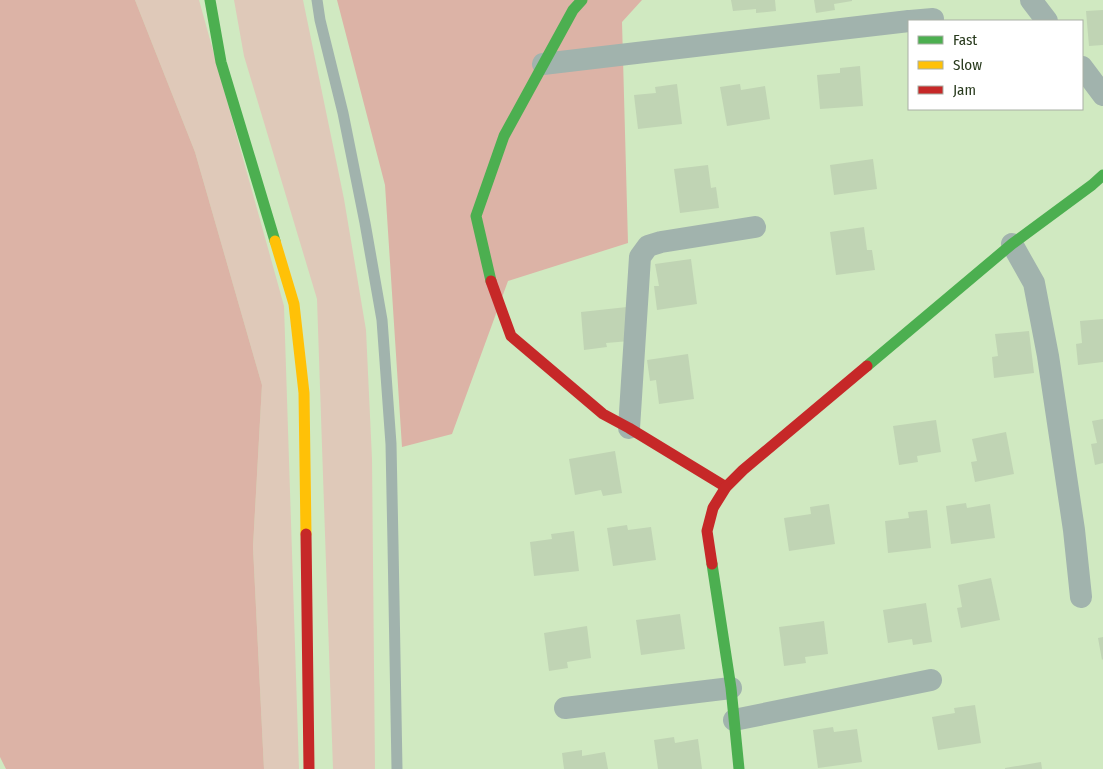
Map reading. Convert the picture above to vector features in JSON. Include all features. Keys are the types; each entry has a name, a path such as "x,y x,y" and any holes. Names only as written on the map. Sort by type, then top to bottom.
{"street":[{"path":"210,0 221,62 294,304 304,392 309,769"},
{"path":"582,0 573,10 504,136 476,216 489,276 511,336 603,414 726,488"},
{"path":"1032,0 1046,20"},
{"path":"918,20 933,18"},
{"path":"544,64 908,21"},
{"path":"1083,68 1103,95"},
{"path":"739,769 731,688 707,531 713,508 726,488 743,470 1012,244 1099,186"},
{"path":"629,428 640,257 648,246 662,242 755,227"},
{"path":"1012,244 1034,283 1038,301 1074,530 1081,597"},
{"path":"734,720 931,680"},
{"path":"564,708 731,688"}],"lane":[{"path":"317,0 360,196 382,320 391,444 396,769"}],"shaded area":[{"path":"0,0 135,0 195,152 262,385 253,547 264,769 6,769 0,757"},
{"path":"135,0 199,0 284,306 299,769 264,769 253,547 262,385 195,152"},
{"path":"234,0 303,0 344,199 366,330 372,459 375,769 333,769 317,299 244,56"},
{"path":"337,0 642,0 622,22 628,243 508,281 452,434 402,447 385,185"}],"building":[{"path":"731,0 775,0 776,11 756,13 756,9 733,11"},
{"path":"814,0 852,1 834,4 835,10 816,13"},
{"path":"1103,10 1103,45 1089,46 1086,11"},
{"path":"860,66 863,106 820,109 817,75 840,73 840,68"},
{"path":"677,84 682,124 638,129 634,95 656,93 655,87"},
{"path":"740,84 741,90 765,86 770,119 727,126 720,87"},
{"path":"873,159 877,189 834,195 830,165"},
{"path":"708,165 711,188 716,187 719,208 680,213 674,169"},
{"path":"864,227 867,250 872,250 875,270 836,275 830,232"},
{"path":"691,259 697,304 657,310 654,286 659,286 655,264"},
{"path":"627,307 630,341 606,343 607,347 584,350 581,312"},
{"path":"1103,319 1103,362 1078,365 1076,344 1082,343 1080,321"},
{"path":"1029,331 1034,373 994,378 992,357 998,356 995,334"},
{"path":"688,354 694,399 659,404 656,380 650,381 647,360"},
{"path":"1103,419 1103,463 1095,465 1091,444 1097,443 1092,421"},
{"path":"936,420 941,452 917,456 918,462 899,465 893,426"},
{"path":"1006,432 1014,474 975,482 971,462 977,461 972,439"},
{"path":"615,451 622,493 603,496 601,490 575,495 569,459"},
{"path":"966,503 967,508 990,504 995,538 951,544 946,506"},
{"path":"829,504 835,544 789,551 784,518 811,514 810,507"},
{"path":"927,510 931,548 888,553 885,521 909,518 908,512"},
{"path":"627,525 628,530 651,527 656,560 613,566 607,528"},
{"path":"574,531 579,571 534,576 530,542 552,539 551,534"},
{"path":"991,578 1000,620 961,628 957,608 962,607 958,585"},
{"path":"926,603 932,642 913,645 912,639 888,643 883,610"},
{"path":"680,614 685,649 641,655 636,620"},
{"path":"824,621 828,654 805,657 806,663 784,666 779,627"},
{"path":"587,626 591,658 567,662 568,668 549,671 544,633"},
{"path":"1103,637 1103,659 1102,660 1098,638"},
{"path":"975,705 981,743 938,750 932,717 955,713 954,708"},
{"path":"833,727 834,732 857,729 862,762 818,768 813,730"},
{"path":"674,737 675,743 698,739 702,769 658,769 654,740"},
{"path":"582,750 582,756 605,752 608,769 564,769 562,753"},
{"path":"1041,762 1042,769 1005,769 1005,768"}],"traffic: fast":[{"path":"210,0 221,62 275,241"},
{"path":"491,281 476,216 504,136 573,10 582,0"},
{"path":"867,366 1012,244 1103,175"},
{"path":"712,564 731,688 739,769"}],"traffic: slow":[{"path":"275,241 294,304 304,393 306,534"}],"traffic: jam":[{"path":"491,281 511,336 603,414 726,487"},
{"path":"712,564 707,531 713,508 726,487 743,470 867,366"},
{"path":"306,534 309,769"}]}
